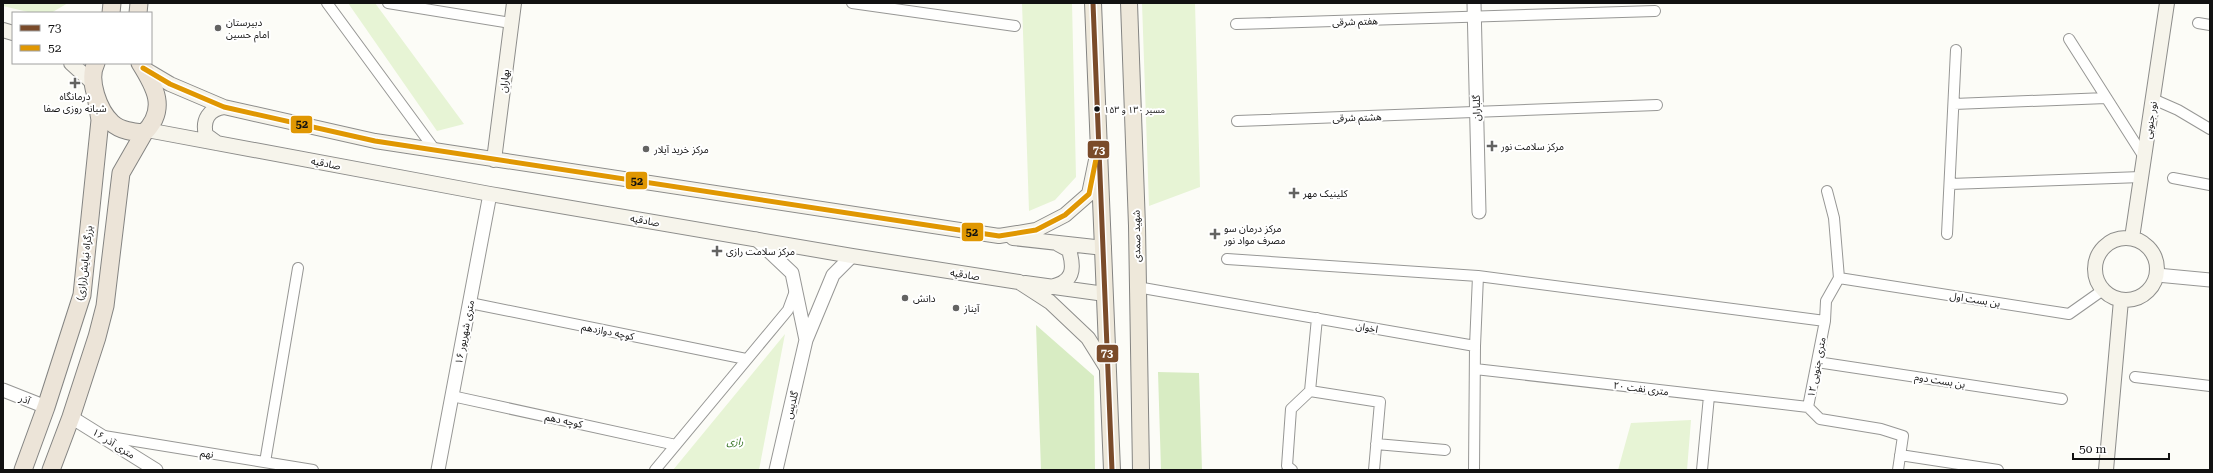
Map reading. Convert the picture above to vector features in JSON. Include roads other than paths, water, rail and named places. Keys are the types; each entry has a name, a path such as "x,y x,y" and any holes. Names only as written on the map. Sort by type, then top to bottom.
{"highway":[{"name":"بزرگراه نیایش(رازی)","path":"23,470 46,407 82,295 100,120 94,90 93,68 95,64"},
{"path":"51,470 71,417 97,337 105,306 121,173 146,132 154,123 158,106 154,86 141,65"},
{"path":"94,90 112,123 126,131 146,132"}],"main road":[{"name":"بهاران","path":"494,160 514,3"},
{"path":"1092,3 1098,154 1104,248 1112,470"},
{"name":"شهید صمدی","path":"1129,3 1137,226 1141,470"},
{"name":"نور جنوبی","path":"2132,238 2167,3"},
{"path":"72,64 94,90"},
{"path":"141,65 170,84 224,107 376,141 998,236 1104,248"},
{"path":"217,143 206,135 204,126 207,116 214,108 224,107"},
{"name":"صادقیه","path":"146,132 217,143 490,194 852,256 1019,282 1050,302 1088,338 1108,370"},
{"path":"998,236 1036,230 1065,216 1089,194 1098,154"},
{"path":"2122,237 2132,238 2141,241 2155,255 2157,275 2148,291 2130,300 2121,300 2111,296 2103,290 2095,273 2095,264 2098,254 2104,246 2112,240 2122,237"},
{"path":"1048,287 1062,284 1070,275 1072,263 1069,250 1058,244"},
{"path":"1019,282 1105,294"},
{"path":"2106,470 2121,300"}],"street":[{"path":"327,3 435,150"},
{"path":"388,3 512,23"},
{"path":"852,3 1015,26"},
{"name":"گلباران","path":"1474,3 1479,212"},
{"name":"هفتم شرقی","path":"1236,24 1655,11"},
{"path":"2198,23 2210,25"},
{"path":"2069,39 2144,157"},
{"path":"1947,234 1956,50"},
{"path":"1954,104 2106,98"},
{"path":"2153,99 2178,110 2210,129"},
{"name":"هشتم شرقی","path":"1237,121 1657,106"},
{"path":"1950,184 2141,177"},
{"path":"2173,178 2210,185"},
{"path":"1827,191 1834,218 1839,278"},
{"name":"۱۶ متری شهریور","path":"438,470 490,194"},
{"path":"756,239 792,273 806,340"},
{"path":"806,340 833,276 852,256"},
{"path":"1227,258 1478,276 1824,321"},
{"path":"265,462 298,268"},
{"path":"2157,275 2210,280"},
{"path":"1474,470 1475,346 1478,276"},
{"name":"بن بست اول","path":"1839,278 2069,314 2103,290"},
{"name":"۱۲ متری جنوبی","path":"1839,278 1826,301 1824,321 1808,407 1820,419 1881,429 1903,436 1898,470"},
{"name":"اخوان","path":"1137,286 1475,346"},
{"path":"655,470 788,310 796,289"},
{"name":"کوچه دوازدهم","path":"470,304 746,359"},
{"path":"1292,470 1287,466 1291,409 1310,391 1317,318"},
{"name":"گلدیس","path":"776,470 806,340"},
{"name":"بن بست دوم","path":"1817,362 2062,399"},
{"name":"۲۰ متری نفت","path":"1475,369 1808,407"},
{"path":"2135,377 2210,386"},
{"name":"آذر","path":"3,390 46,407"},
{"path":"1310,391 1380,402 1374,470"},
{"name":"کوچه دهم","path":"452,396 676,445"},
{"path":"1702,470 1709,396"},
{"name":"۱۶ متری آذر","path":"71,417 156,470"},
{"name":"نهم","path":"101,435 313,470"},
{"path":"1376,444 1445,450"},
{"path":"1900,456 1998,470"}],"place":[{"name":"دبیرستان امام حسین","path":"218,28"},
{"name":"درمانگاه شبانه روزی صفا","path":"75,83"},
{"name":"مسیر ۱۳۰ و ۱۵۳","path":"1097,109"},
{"name":"مرکز سلامت نور","path":"1492,146"},
{"name":"مرکز خرید آیلار","path":"646,149"},
{"name":"کلینیک مهر","path":"1294,193"},
{"name":"مرکز درمان سو مصرف مواد نور","path":"1215,234"},
{"name":"مرکز سلامت رازی","path":"717,251"},
{"name":"دانش","path":"905,298"},
{"name":"آیناز","path":"956,308"}],"park label":[{"name":"رازی","path":"735,441"}]}
